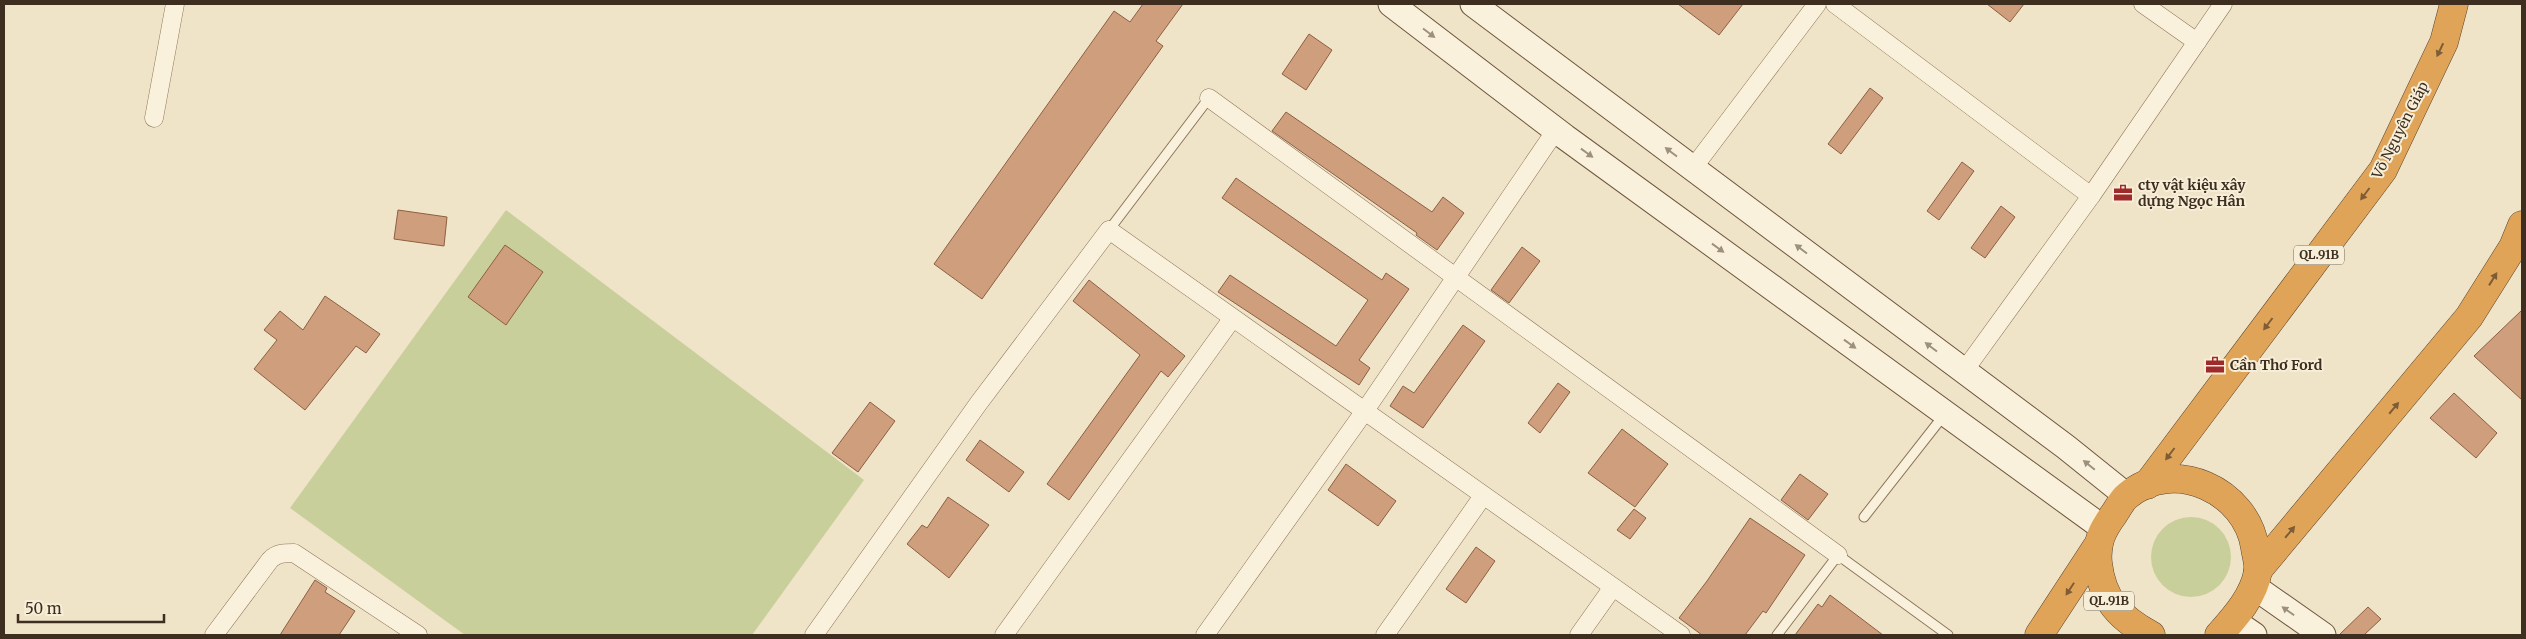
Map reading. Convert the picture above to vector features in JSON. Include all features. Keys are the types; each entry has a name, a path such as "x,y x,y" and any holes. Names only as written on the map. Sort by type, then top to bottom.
{"highway":[{"name":"Võ Nguyên Giáp","path":"2137,490 2383,170 2444,42 2454,4"},
{"path":"2225,628 2241,608 2256,578 2469,317 2513,247 2522,225"},
{"path":"2137,490 2173,479 2201,483 2225,496 2243,514 2254,536 2256,578"},
{"name":"QL.91B","path":"2039,635 2100,538 2137,490"},
{"name":"QL.91B","path":"2100,538 2099,578 2110,603 2129,624 2150,635"}],"street":[{"path":"154,118 175,4"},
{"path":"1390,4 1556,130 1946,413 2100,538"},
{"path":"1473,4 1964,371 2137,490"},
{"path":"1693,168 1817,4"},
{"path":"1835,4 2091,196"},
{"path":"2143,4 2197,42"},
{"path":"1964,371 2091,196 2224,4"},
{"path":"1209,98 1838,555"},
{"path":"1206,635 1364,412 1556,130"},
{"path":"814,635 973,412 1109,230 1232,319 1681,635"},
{"path":"1004,635 1232,319"},
{"path":"1385,635 1483,496"},
{"path":"214,635 270,560 275,555 294,553 418,635"},
{"path":"2256,578 2323,635"},
{"path":"1578,635 1613,588"},
{"path":"2225,628 2254,635"}],"lane":[{"path":"1109,230 1209,98"},
{"path":"1864,517 1946,413"},
{"path":"1777,635 1838,555 1948,635"}],"green space":[{"path":"506,210 864,480 752,635 465,635 290,508"},
{"path":"2183,517 2199,517 2220,528 2231,549 2231,565 2220,586 2199,597 2183,597 2169,591 2157,579 2151,565 2151,549 2157,535 2169,523"}],"building":[{"path":"1143,4 1183,4 1156,41 1163,46 982,299 934,264 1114,11 1130,22"},
{"path":"1678,4 1743,4 1719,35"},
{"path":"1987,4 2024,4 2010,22"},
{"path":"1309,34 1332,50 1306,90 1282,74"},
{"path":"1870,88 1883,98 1841,154 1828,144"},
{"path":"1286,112 1432,212 1443,197 1464,213 1437,250 1416,235 1417,233 1272,131"},
{"path":"1962,162 1974,171 1939,220 1927,211"},
{"path":"1236,178 1382,280 1386,273 1409,289 1359,360 1370,368 1359,385 1218,292 1230,275 1336,346 1368,300 1222,198"},
{"path":"2001,206 2015,217 1985,258 1971,248"},
{"path":"398,210 447,217 444,246 394,239"},
{"path":"505,245 543,272 506,325 468,297"},
{"path":"1522,247 1540,261 1509,303 1491,290"},
{"path":"1089,280 1185,356 1168,377 1161,371 1069,500 1047,484 1140,355 1073,301"},
{"path":"325,296 380,334 366,353 356,346 305,410 254,369 277,340 264,330 280,311 303,330"},
{"path":"2522,310 2522,400 2474,356"},
{"path":"1463,325 1485,341 1423,428 1390,406 1403,386 1414,393"},
{"path":"1558,383 1570,392 1540,433 1528,423"},
{"path":"2454,393 2497,433 2476,458 2430,418"},
{"path":"870,402 895,421 858,472 832,453"},
{"path":"1622,429 1668,464 1635,507 1588,473"},
{"path":"980,440 1024,472 1009,492 966,460"},
{"path":"1346,464 1396,501 1378,526 1328,490"},
{"path":"1800,474 1828,494 1808,520 1781,500"},
{"path":"948,497 989,525 949,578 907,544 922,525 927,528"},
{"path":"1634,509 1646,518 1630,539 1617,530"},
{"path":"1750,518 1805,555 1766,613 1763,611 1745,635 1702,635 1679,618"},
{"path":"1476,547 1495,561 1466,603 1446,589"},
{"path":"315,580 327,588 325,592 355,611 339,635 280,635"},
{"path":"1830,595 1883,635 1795,635 1818,604 1822,607"},
{"path":"2368,607 2381,619 2364,635 2339,635"}],"place":[{"name":"cty vật kiệu xây dựng Ngọc Hân","path":"2123,193"},
{"name":"Cần Thơ Ford","path":"2215,365"}]}
